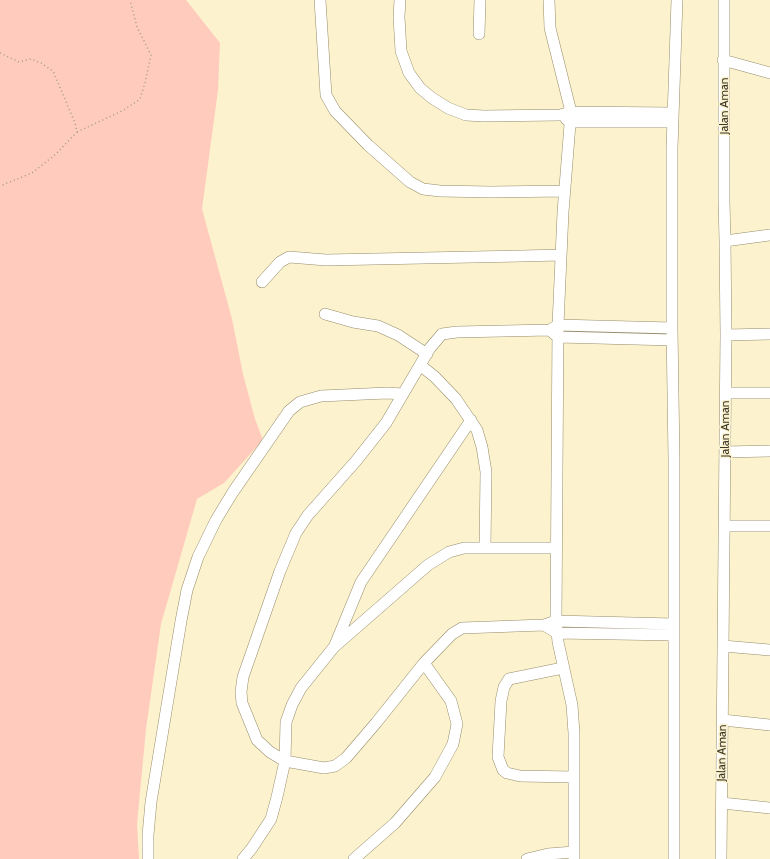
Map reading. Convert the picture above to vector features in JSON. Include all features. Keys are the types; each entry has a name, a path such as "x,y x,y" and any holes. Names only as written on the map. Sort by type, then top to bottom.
{"street":[{"path":"320,0 326,95 334,111 368,145 410,182 423,189 440,191 564,191"},
{"path":"400,0 399,17 401,51 409,73 420,88 448,108 466,115 560,115 571,117 672,118"},
{"path":"478,34 480,0"},
{"path":"527,859 548,854 574,856 574,733 572,705 558,642 556,621 555,331 564,191 571,117 550,28 549,0"},
{"path":"674,859 672,118 677,0"},
{"name":"Jalan Aman","path":"721,859 726,336 723,60 724,0"},
{"path":"723,60 770,74"},
{"path":"725,241 770,235"},
{"path":"262,282 280,262 289,257 326,260 560,255"},
{"path":"326,314 353,322 378,326 398,336 427,354"},
{"path":"672,328 457,332 442,334 430,348 386,423 356,461 308,516 296,533 280,571 243,677 241,692 242,703 257,740 270,752 285,761 324,768 335,766 346,758 424,663 452,634 462,628 544,625 556,621 673,624"},
{"path":"555,331 672,340"},
{"path":"726,336 770,334"},
{"path":"420,365 435,377 456,399 477,430 482,447 486,472 485,548"},
{"path":"148,859 148,835 151,802 187,590 198,557 216,520 233,492 290,411 300,402 321,396 387,393 403,394"},
{"path":"725,393 770,393"},
{"path":"334,647 348,610 361,582 471,420"},
{"path":"725,452 770,451"},
{"path":"724,526 770,526"},
{"path":"243,859 271,819 285,761 286,722 292,705 301,688 334,647 428,565 449,552 464,548 556,548"},
{"path":"544,625 557,633 673,635"},
{"path":"724,646 770,650"},
{"path":"354,859 395,823 435,777 453,744 457,724 451,701 424,663"},
{"path":"563,668 509,679 504,687 500,700 498,757 503,770 507,773 520,776 573,777"},
{"path":"723,720 770,725"},
{"path":"722,803 770,808"}],"path":[{"path":"0,186 32,173 56,154 77,132 124,110 140,99 151,55 137,27 130,0"},
{"path":"0,53 19,62 30,59 41,63 53,71 76,123 77,132"}],"shaded area":[{"path":"0,0 186,0 220,43 218,90 202,209 232,319 243,374 255,419 263,440 224,483 197,499 161,624 146,729 137,824 139,859 0,859"}]}
